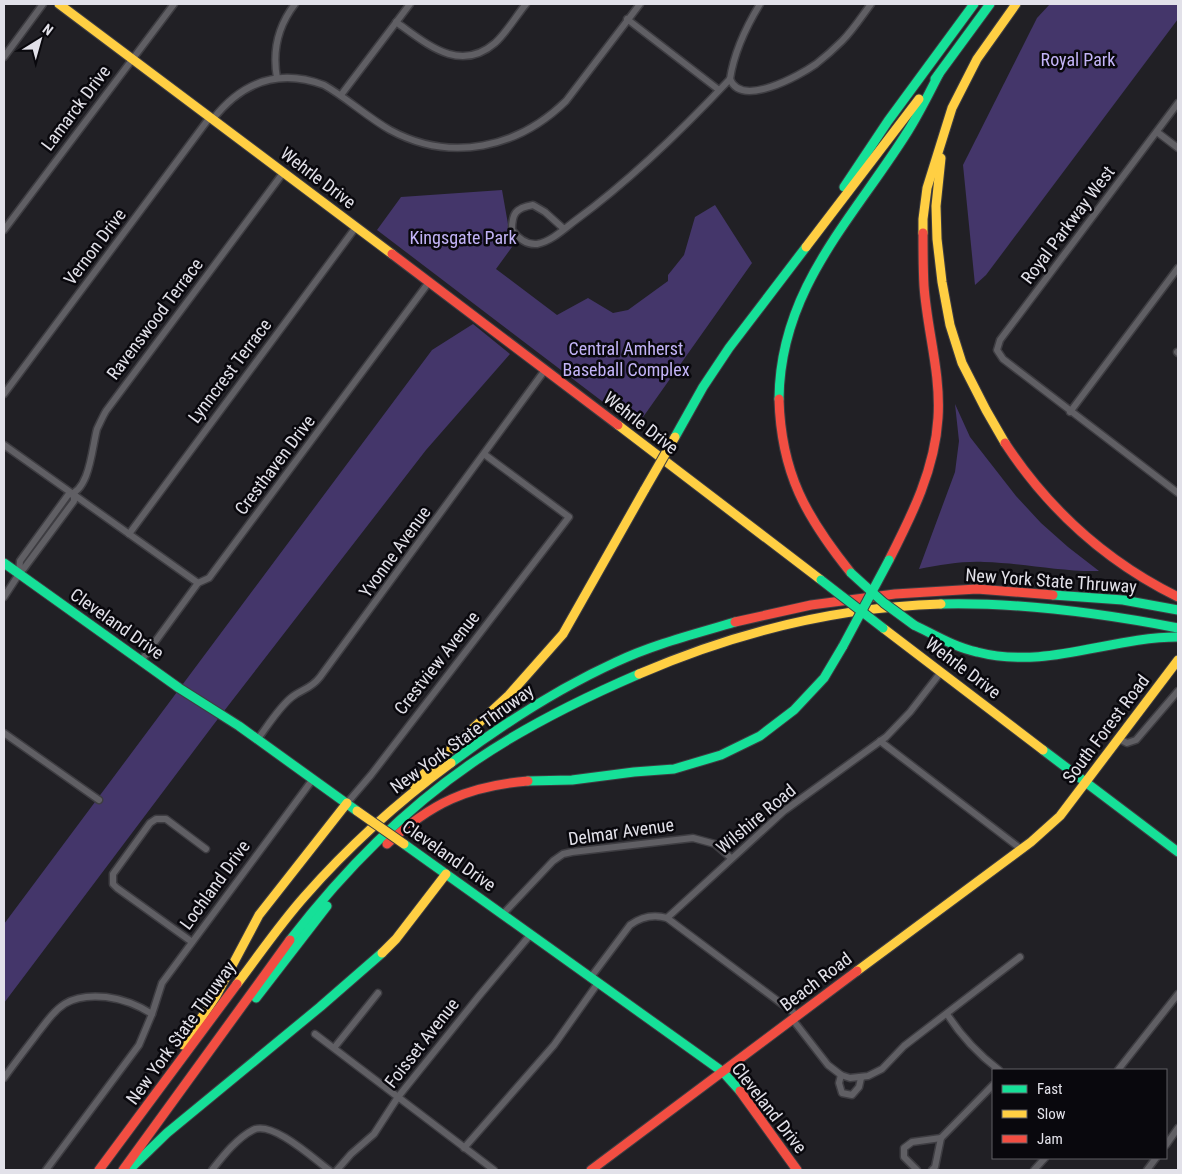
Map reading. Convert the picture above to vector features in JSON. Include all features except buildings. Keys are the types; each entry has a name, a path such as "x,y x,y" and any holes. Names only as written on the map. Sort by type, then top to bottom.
{"main road":[{"name":"Wehrle Drive","path":"59,4 429,282 1178,852"},
{"path":"814,238 868,150 974,4"},
{"path":"381,819 406,790 509,695 563,634 582,604 703,387 729,348 939,74 990,4"},
{"path":"189,1081 228,1034 331,901 369,860 408,825 434,807 484,787 522,781 564,781 678,768 715,758 744,746 782,721 811,694 825,677 912,515 927,475 938,418 938,378 924,286 923,219 927,188 952,108 978,59 1016,4"},
{"path":"939,74 909,129 811,277 796,309 786,339 780,372 778,398 785,454 794,484 826,543 851,573 884,604 914,625 952,644 979,654 1009,658 1056,656 1138,639 1178,637"},
{"path":"945,129 938,185 936,223 939,266 949,319 960,360 980,401 999,435 1021,467 1045,496 1076,528 1125,566 1178,597"},
{"name":"Cleveland Drive","path":"4,563 141,661 358,810 723,1072 740,1091 797,1170"},
{"name":"New York State Thruway","path":"102,1167 298,904 344,854 407,796 488,735 552,694 617,661 674,640 737,621 811,604 895,594 977,589 1123,600 1178,610"},
{"name":"New York State Thruway","path":"123,1170 189,1081 268,968 310,915 362,857 402,819 445,783 488,752 532,726 623,681 715,644 764,630 833,616 913,605 968,605 1050,609 1178,628"},
{"name":"South Forest Road","path":"1058,818 1177,662"},
{"path":"102,1167 216,996 259,915 347,803"},
{"name":"Beach Road","path":"591,1170 1020,849 1058,818"},
{"path":"128,1170 167,1133 375,960 396,939 446,874"}],"street":[{"path":"4,57 43,4"},
{"name":"Lamarck Drive","path":"4,230 174,4"},
{"path":"277,78 275,61 277,41 283,22 295,4"},
{"path":"341,96 410,4"},
{"path":"396,22 435,49 452,55 470,55 494,43 526,4"},
{"name":"Vernon Drive","path":"4,394 211,118 242,90 259,82 277,78 290,77 313,81 324,85 383,125 414,140 455,148 496,143 531,129 555,111 569,97 640,4"},
{"path":"760,4 738,47 732,65 730,79 732,84 738,89 751,91 774,85 816,64 843,40 871,4"},
{"path":"627,19 719,90"},
{"path":"564,229 545,212 532,204 521,207 512,217 512,230 521,241 535,244 549,240 564,229 626,182 730,79"},
{"name":"Royal Parkway West","path":"1070,412 999,354 998,345 1178,103"},
{"path":"1157,132 1178,148"},
{"name":"Ravenswood Terrace","path":"19,574 19,563 68,496 74,494 83,483 89,467 98,428 106,410 283,173"},
{"name":"Lynncrest Terrace","path":"129,534 356,227"},
{"path":"1178,268 1070,412 1178,493"},
{"name":"Cresthaven Drive","path":"141,661 198,583 209,578 429,282"},
{"name":"Yvonne Avenue","path":"257,740 288,700 297,693 310,688 320,678 545,370"},
{"path":"4,445 198,583"},
{"name":"Crestview Avenue","path":"347,803 371,775 569,517 484,454"},
{"name":"Ravenswood Terrace","path":"19,574 74,500 74,494"},
{"path":"44,529 50,533"},
{"path":"4,597 19,574"},
{"name":"Wilshire Road","path":"667,918 784,811 880,741 910,712 941,672"},
{"path":"1119,739 1126,743 1136,740 1178,691"},
{"path":"4,733 99,800"},
{"path":"880,741 1020,849"},
{"name":"Lochland Drive","path":"46,1170 139,1045 162,982 313,779"},
{"path":"192,942 113,884 113,874 150,823 156,819 166,819 206,849"},
{"name":"Delmar Avenue","path":"503,914 552,861 563,854 693,838 715,844 731,858"},
{"path":"464,1148 554,1045 630,925 637,920 654,916 667,918 795,1018 828,1065 841,1075 850,1078 861,1078 882,1069 904,1046 1020,957"},
{"name":"Foisset Avenue","path":"337,1170 351,1154 374,1134 398,1097 531,934"},
{"path":"334,1048 378,993"},
{"path":"1119,1069 1178,994"},
{"path":"4,1078 47,1019 65,1002 90,997 115,998 151,1013"},
{"path":"947,1014 957,1030 979,1054 998,1069"},
{"path":"315,1034 494,1170"},
{"path":"841,1075 839,1083 842,1093 852,1095 859,1087 861,1078"},
{"path":"932,1170 935,1167 941,1138 992,1086"},
{"path":"212,1170 227,1151 254,1129 262,1128 277,1132 329,1170"},
{"path":"1167,1144 1178,1128"},
{"path":"918,1170 904,1157 904,1148 912,1142 941,1138"},
{"path":"1034,1170 1044,1159"},
{"path":"1147,1170 1155,1159"}],"green space":[{"name":"Royal Park","path":"1050,4 1178,4 1178,19 986,275 975,285 963,165 1037,18"},
{"name":"Central Amherst Baseball Complex","path":"502,190 512,247 496,269 557,315 588,298 613,313 628,310 668,281 668,275 684,255 695,217 715,205 752,263 636,427 377,230 401,197"},
{"path":"473,324 510,354 426,450 214,724 4,1003 4,924 432,350"},
{"path":"955,404 970,437 1016,496 1041,523 1099,571 976,562 919,569 955,472 959,441"}],"traffic: fast":[{"path":"844,187 888,121 974,4"},
{"path":"935,79 990,4"},
{"path":"779,399 783,359 792,323 806,289 823,256 843,225 908,131 939,74"},
{"path":"675,437 703,387 729,348 806,247"},
{"path":"843,646 889,560"},
{"path":"4,563 179,688 239,726 357,811"},
{"path":"851,573 884,603 914,625"},
{"path":"821,580 883,628"},
{"path":"1053,595 1123,600 1178,610"},
{"path":"941,604 1000,605 1060,610 1178,628"},
{"path":"451,763 531,708 594,672 645,650 735,622"},
{"path":"914,625 960,647 1003,657 1053,655 1152,638 1178,637"},
{"path":"528,781 572,780 674,769 721,755 760,736 794,710 824,678 843,646"},
{"path":"290,940 352,867 421,801 472,763 532,726 596,693 639,674"},
{"path":"1043,750 1178,852"},
{"path":"404,844 723,1072 740,1091"},
{"path":"256,998 327,906"},
{"path":"133,1166 167,1133 320,1007 382,953"}],"traffic: slow":[{"path":"59,4 392,254"},
{"path":"923,233 927,188 952,108 977,59 1016,4"},
{"path":"806,247 919,99"},
{"path":"941,158 936,206 937,239 950,325 962,363 1005,443"},
{"path":"618,425 821,580"},
{"path":"645,489 675,437"},
{"path":"413,784 509,695 563,634 645,489"},
{"path":"639,674 712,646 787,625 863,610 941,604"},
{"path":"883,628 1043,750"},
{"path":"857,971 1031,842 1060,816 1178,660"},
{"path":"237,984 296,907 339,860 393,809 451,763"},
{"path":"183,1045 216,996 259,915 347,803"},
{"path":"357,811 404,844"},
{"path":"382,953 396,939 446,874"}],"traffic: jam":[{"path":"889,560 921,491 932,455 938,418 936,368 924,286 923,233"},
{"path":"392,254 618,425"},
{"path":"779,399 785,450 799,493 821,533 851,573"},
{"path":"1005,443 1041,490 1081,532 1127,568 1178,597"},
{"path":"735,622 811,605 895,594 977,589 1053,595"},
{"path":"387,844 419,818 435,807 452,799 487,787 528,781"},
{"path":"123,1170 290,940"},
{"path":"591,1170 857,971"},
{"path":"99,1170 237,984"},
{"path":"740,1091 797,1170"}],"park label":[{"name":"Kingsgate Park","path":"463,238"}]}
